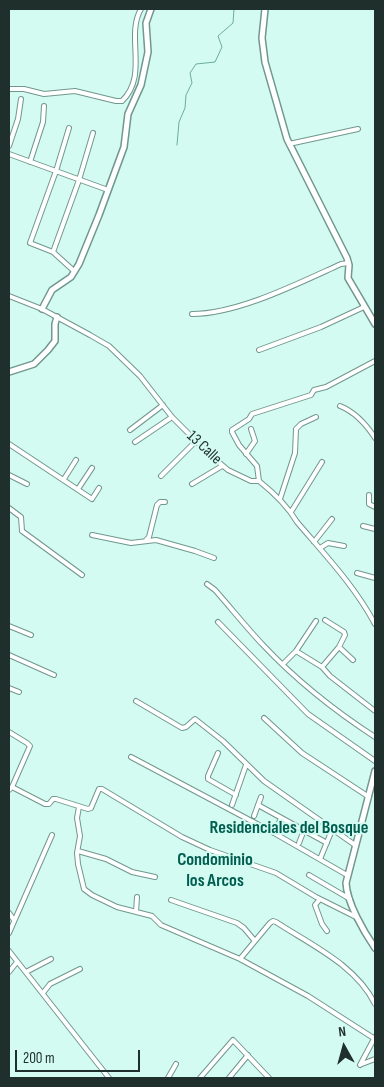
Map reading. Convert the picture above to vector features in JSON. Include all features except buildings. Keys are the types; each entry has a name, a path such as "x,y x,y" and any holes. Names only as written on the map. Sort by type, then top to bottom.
{"street":[{"path":"9,89 24,89 44,94 75,91 122,101 129,92 135,77 137,20 141,9"},
{"path":"42,309 52,290 70,277 81,261 124,146 128,114 141,85 148,52 146,23 151,9"},
{"path":"265,9 262,33 265,62 290,144 349,263 348,278 375,324"},
{"path":"9,146 18,119 21,99"},
{"path":"30,162 43,122 44,106"},
{"path":"69,128 30,243 53,252 74,271"},
{"path":"290,144 358,129"},
{"path":"53,252 79,180 93,133"},
{"path":"9,154 108,190"},
{"path":"192,314 215,313 283,290 341,264 349,263"},
{"name":"13 Calle","path":"9,296 42,309 109,346 140,376 172,417 222,466 251,481 259,481 280,499 292,512 297,522 346,579 375,624"},
{"path":"259,350 321,327 364,307"},
{"path":"9,372 34,364 48,350 54,340 57,317"},
{"path":"259,481 257,466 246,454 232,431 250,419 251,415 311,395 314,390 326,386 375,361"},
{"path":"130,430 163,405"},
{"path":"340,406 360,418 375,438"},
{"path":"135,442 172,417"},
{"path":"280,499 295,453 296,430 301,424 316,417"},
{"path":"246,454 256,441 251,429"},
{"path":"161,476 196,441"},
{"path":"9,444 92,499 99,488"},
{"path":"64,479 76,460"},
{"path":"292,512 322,462"},
{"path":"192,484 222,466"},
{"path":"78,489 92,468"},
{"path":"9,475 27,484"},
{"path":"369,495 369,504 375,507"},
{"path":"146,540 157,505 160,502 165,502"},
{"path":"9,508 21,517 22,530 82,575"},
{"path":"314,542 332,519"},
{"path":"363,526 375,529"},
{"path":"92,535 131,543 156,540 214,558"},
{"path":"320,548 328,543 344,546"},
{"path":"357,572 375,578"},
{"path":"206,584 215,590 263,645 309,687 375,737"},
{"path":"322,667 338,647 345,634 325,620"},
{"path":"284,664 296,651 316,621"},
{"path":"218,622 308,714 375,761"},
{"path":"9,626 31,635"},
{"path":"338,647 354,660"},
{"path":"296,651 322,667 330,676 375,711"},
{"path":"9,655 54,675"},
{"path":"9,688 19,692"},
{"path":"136,701 182,728 195,719 223,741 264,781 332,830 355,844"},
{"path":"264,718 302,753 369,797"},
{"path":"9,732 30,745 11,788 45,804 50,803 53,799 90,808 98,789 102,789 182,837 210,850 276,873 320,899 358,918"},
{"path":"218,753 208,779 236,795"},
{"path":"131,756 266,828 347,875"},
{"path":"232,805 246,764"},
{"path":"375,771 347,875 346,888 358,918 375,948"},
{"path":"254,816 261,796"},
{"path":"258,805 327,842"},
{"path":"79,806 77,818 80,836 78,850 79,871 86,891 117,907 152,916 161,924 240,958 308,996 375,1038 360,1066 375,1059"},
{"path":"276,830 281,818"},
{"path":"299,843 304,830"},
{"path":"320,859 332,830"},
{"path":"9,933 52,835"},
{"path":"78,850 106,859 132,872 155,877"},
{"path":"309,875 350,899"},
{"path":"136,912 137,898"},
{"path":"320,899 315,905 322,924 327,930"},
{"path":"171,900 237,922 254,940"},
{"path":"9,914 14,920"},
{"path":"240,958 270,923 276,922 323,951 352,973 369,992 375,1004"},
{"path":"9,950 109,1078"},
{"path":"26,972 51,959"},
{"path":"9,972 17,962"},
{"path":"43,993 50,984 80,969"},
{"path":"200,1078 233,1040 263,1074 269,1078"},
{"path":"229,1078 248,1055"},
{"path":"168,1078 176,1064"},
{"path":"259,1078 263,1074"}],"waterway":[{"path":"177,145 179,122 185,108 186,95 192,83 190,73 196,64 215,62 222,47 218,36 233,23 234,9"}],"district":[{"name":"Residenciales del Bosque","path":"289,828"},
{"name":"Condominio los Arcos","path":"215,870"}]}
